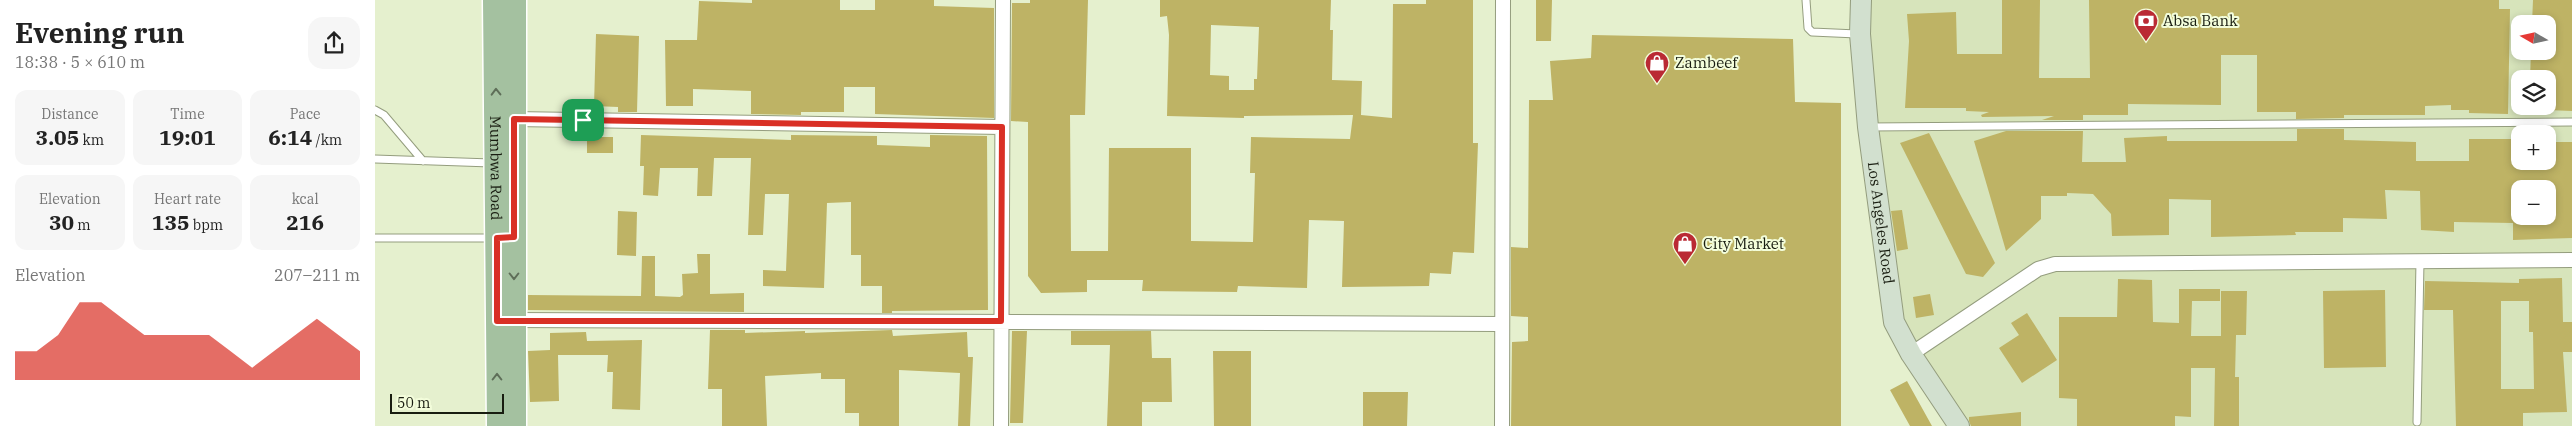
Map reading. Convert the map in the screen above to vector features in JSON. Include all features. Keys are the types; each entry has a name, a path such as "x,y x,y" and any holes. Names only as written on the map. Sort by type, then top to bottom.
{"main road":[{"name":"Mumbwa Road","path":"494,0 497,163 506,238"},
{"name":"Mumbwa Road","path":"497,426 506,320 506,238 514,119 515,0"},
{"name":"Los Angeles Road","path":"1861,0 1860,34 1869,127 1879,224 1894,322 1911,354 1959,426"},
{"name":"Mumbwa Road","path":"506,320 515,426"}],"street":[{"path":"1001,426 1003,0"},
{"path":"1502,426 1503,0"},
{"path":"514,119 1002,127"},
{"path":"1911,354 2038,269 2055,264 2572,260"},
{"path":"506,320 1501,324"}],"lane":[{"path":"1806,0 1808,28 1812,32 1860,34"},
{"path":"375,110 385,115 423,161"},
{"path":"1869,127 2572,122"},
{"path":"375,159 497,163"},
{"path":"375,238 506,238"},
{"path":"2417,422 2420,261"}],"shaded area":[{"path":"1863,0 2572,0 2572,426 1961,426 1897,326"}],"building":[{"path":"752,0 840,0 840,10 875,10 875,0 934,0 934,6 994,8 994,118 875,114 875,87 844,87 844,112 801,112 801,115 751,114 751,91 693,89 693,106 666,106 665,40 697,40 699,1 752,3"},
{"path":"1030,0 1088,0 1085,115 1070,115 1071,251 1108,251 1109,148 1191,148 1191,241 1253,242 1255,173 1250,173 1251,137 1350,139 1353,115 1244,116 1244,118 1167,116 1169,35 1167,16 1160,17 1160,0 1331,0 1330,30 1333,30 1332,80 1362,81 1361,115 1392,118 1393,4 1426,4 1426,0 1473,0 1473,143 1478,143 1474,253 1453,252 1451,274 1430,273 1429,286 1342,287 1344,221 1309,220 1307,288 1238,286 1237,292 1142,291 1143,280 1087,280 1087,292 1041,293 1028,276 1028,122 1011,121 1012,3 1030,3","holes":["1211,25 1259,27 1257,79 1254,79 1254,90 1229,90 1229,76 1210,75"]},
{"path":"1536,0 1552,0 1551,41 1536,41"},
{"path":"2002,0 2040,0 2039,78 2090,78 2089,0 2499,0 2499,9 2510,9 2508,114 2469,113 2469,110 2451,110 2451,105 2425,106 2425,115 2344,115 2344,118 2296,119 2296,112 2257,112 2257,55 2221,55 2221,105 2128,104 2128,115 2083,115 2083,120 2042,120 2054,116 1982,117 1981,115 1989,112 1966,111 1966,108 1905,108 1909,41 1907,14 1956,12 1957,54 2002,54"},
{"path":"2533,0 2572,0 2572,111 2556,110 2556,70 2530,70 2531,60 2556,60 2556,15 2532,15"},
{"path":"596,34 639,36 637,112 618,112 618,107 594,106"},
{"name":"City Market","path":"1592,35 1793,39 1795,102 1841,103 1841,426 1511,426 1512,342 1528,341 1528,317 1511,316 1511,247 1528,248 1529,100 1553,100 1550,61 1591,58"},
{"path":"2297,129 2344,129 2344,140 2416,142 2416,161 2469,161 2469,139 2511,139 2511,170 2556,170 2556,142 2572,142 2572,238 2513,240 2513,225 2556,225 2556,180 2511,180 2511,223 2454,222 2454,232 2421,230 2420,191 2385,190 2387,219 2343,218 2343,232 2295,232 2296,235 2211,237 2211,200 2169,199 2169,235 2112,236 2111,214 2093,194 2067,193 2067,196 2041,196 2041,219 2006,251 1974,141 2006,131 2083,131 2082,162 2126,162 2124,138 2167,136 2167,141 2297,141"},
{"path":"1929,133 1995,263 1983,277 1966,274 1900,143"},
{"path":"641,135 791,140 791,135 877,136 877,145 930,147 930,135 987,136 988,310 892,311 892,313 882,313 882,286 861,286 861,255 851,255 851,202 827,203 824,288 763,286 763,270 786,271 789,194 765,194 763,235 748,235 751,158 714,158 712,196 697,196 698,168 660,168 658,196 643,195 644,166 640,166"},
{"path":"587,137 613,137 613,153 587,153"},
{"path":"1902,210 1908,249 1897,251 1891,211"},
{"path":"618,211 637,212 636,256 617,255"},
{"path":"697,254 710,254 710,294 744,293 744,312 528,310 528,295 641,296 642,256 655,256 655,296 680,297 683,295 682,274 698,273"},
{"path":"2562,278 2563,322 2572,322 2572,352 2563,352 2567,412 2523,413 2523,426 2456,426 2453,310 2424,310 2425,281 2519,283 2519,279","holes":["2501,301 2529,301 2529,332 2533,332 2534,389 2501,389"]},
{"path":"2118,279 2152,280 2153,322 2179,323 2179,289 2220,289 2220,301 2192,301 2191,336 2221,336 2221,291 2247,291 2246,335 2236,335 2235,377 2239,377 2239,426 2214,426 2215,368 2191,368 2191,417 2175,416 2175,426 2077,426 2077,399 2059,398 2059,317 2117,317"},
{"path":"2385,290 2386,367 2324,368 2323,291"},
{"path":"1930,294 1934,315 1916,318 1913,297"},
{"path":"2027,313 2057,360 2022,383 1999,348 2019,335 2011,323"},
{"path":"710,330 745,330 745,333 805,331 805,333 892,330 893,336 967,332 968,357 973,357 970,426 958,426 960,373 899,370 899,426 859,426 859,413 845,413 845,379 821,379 821,373 765,376 767,426 722,426 722,389 708,389"},
{"path":"1012,331 1027,331 1023,423 1010,423"},
{"path":"1071,331 1151,331 1152,358 1171,358 1172,402 1142,402 1142,426 1107,426 1110,345 1071,345"},
{"path":"586,332 587,341 642,340 640,410 612,409 613,372 607,372 608,355 558,355 559,401 530,402 528,351 550,350 550,333"},
{"path":"1213,351 1251,351 1251,426 1214,426"},
{"path":"1907,381 1932,426 1910,426 1890,390"},
{"path":"1363,392 1408,392 1407,426 1363,426"},
{"path":"2021,412 2021,426 1971,426 1969,421 1969,417"}],"place":[{"name":"Absa Bank","path":"2146,42"},
{"name":"Zambeef","path":"1657,84"},
{"name":"City Market","path":"1685,265"}],"route":[{"path":"514,119 583,120 1002,127 1001,321 497,321 497,238 514,237 514,119"}]}
